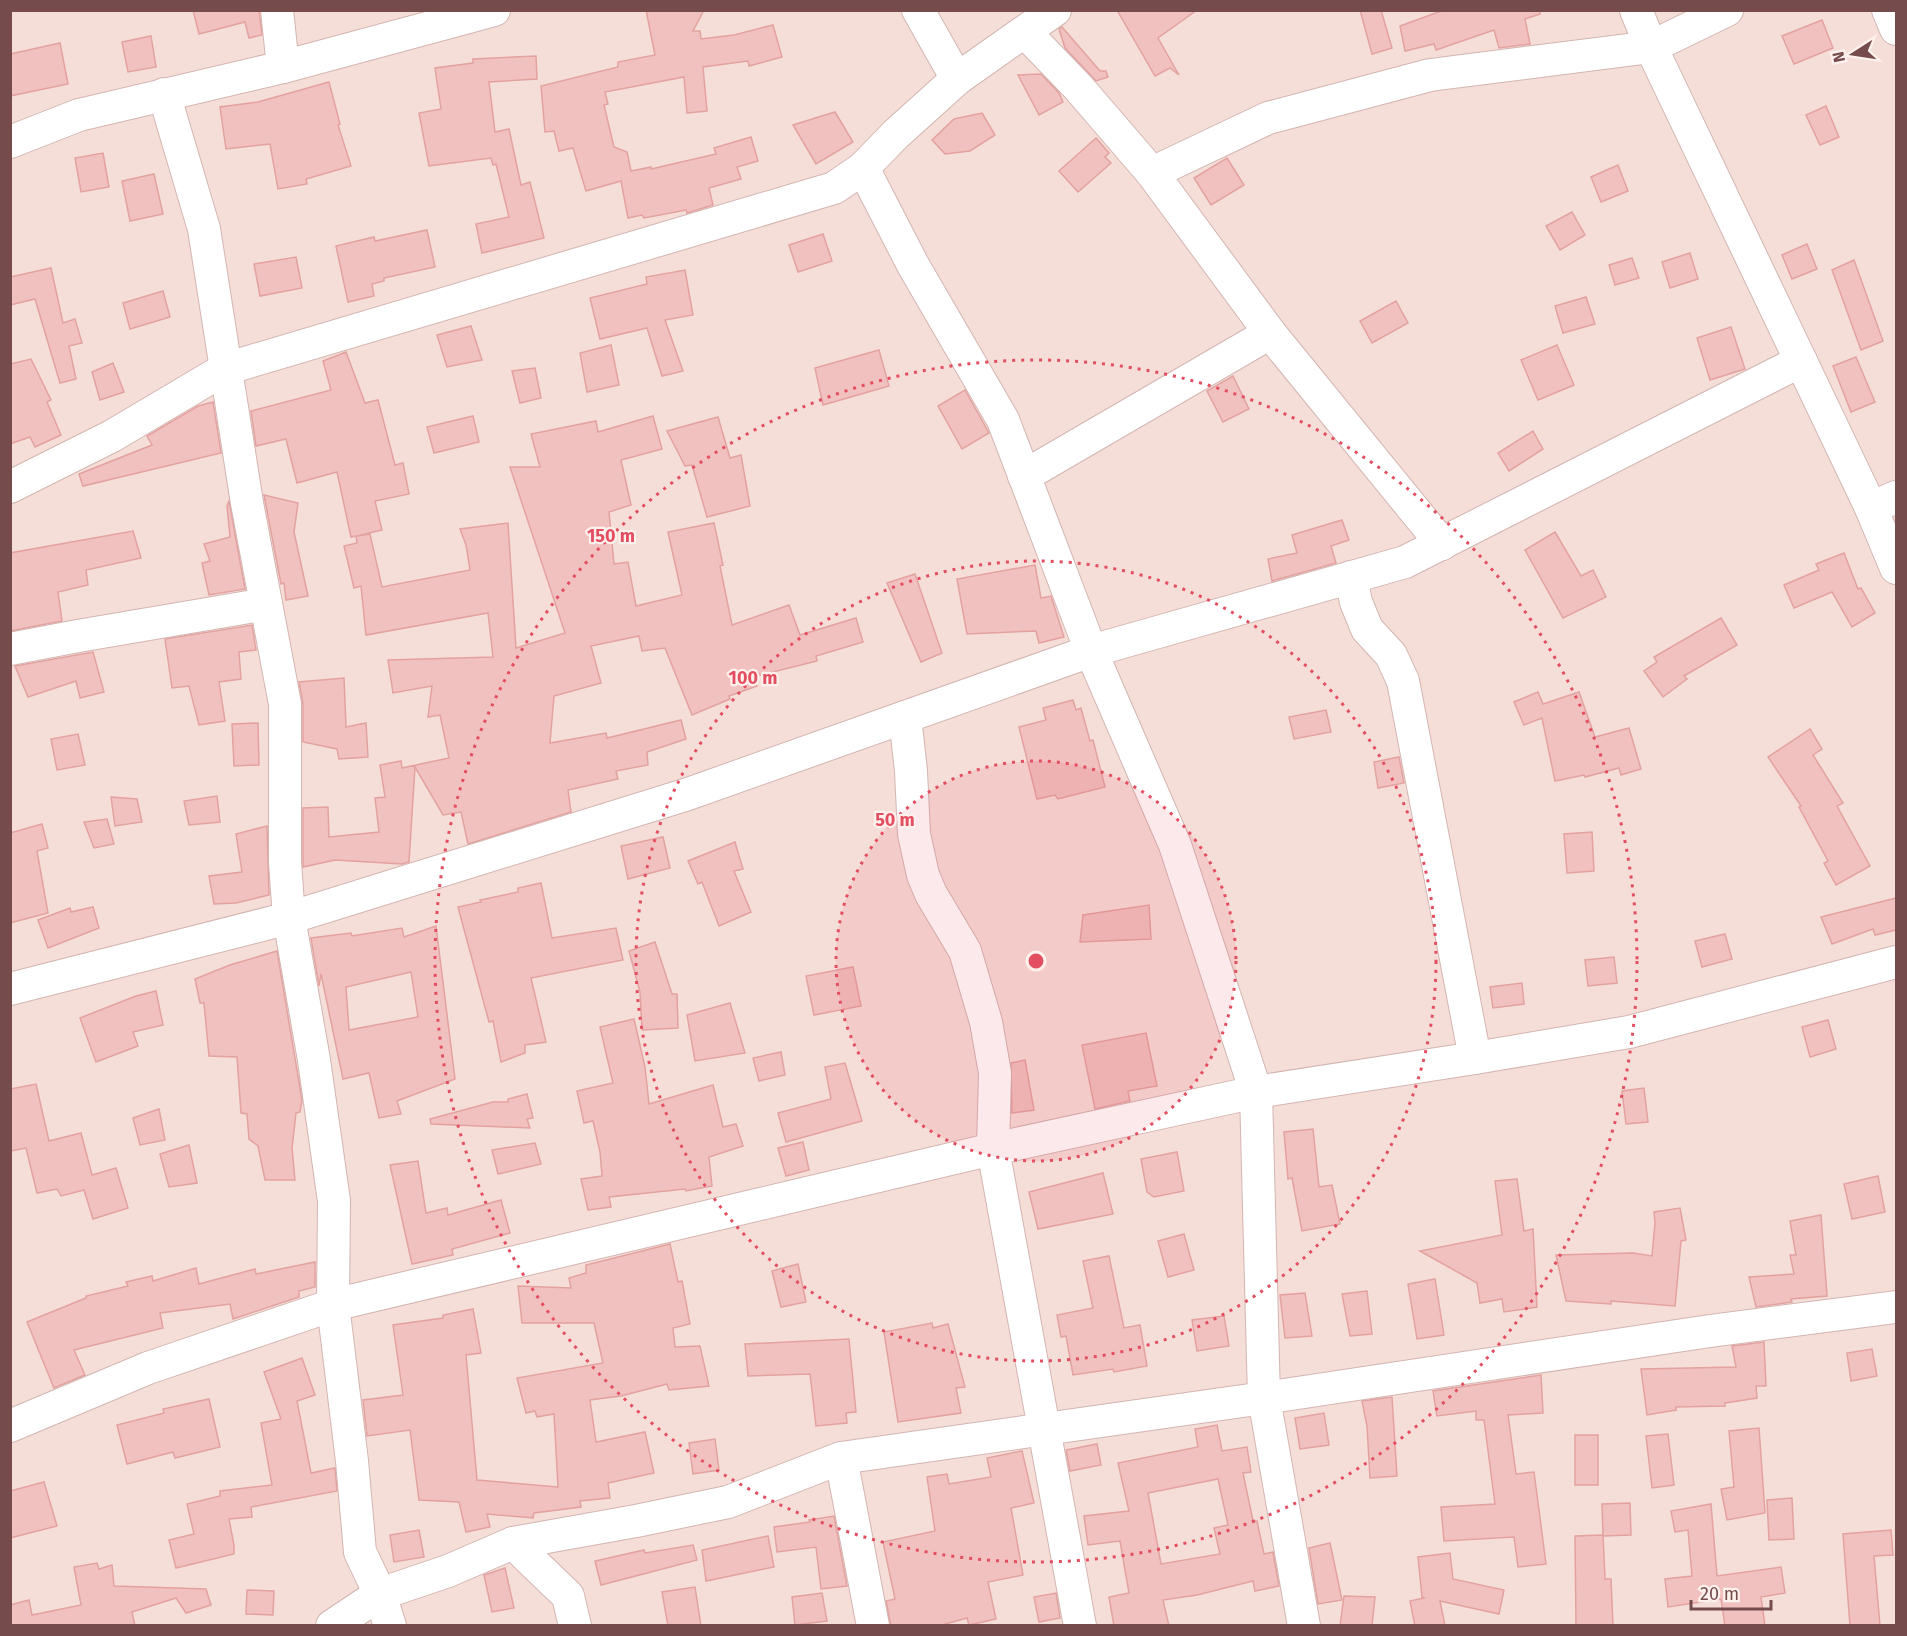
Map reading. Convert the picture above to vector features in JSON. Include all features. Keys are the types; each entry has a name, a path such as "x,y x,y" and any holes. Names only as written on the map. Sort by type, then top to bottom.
{"street":[{"path":"277,10 284,67"},
{"path":"10,142 79,116 284,67 494,10"},
{"path":"918,10 957,79"},
{"path":"10,487 112,436 225,369 834,188 863,168 896,134 957,79 1055,10"},
{"path":"1636,10 1651,47 1801,362 1884,503 1896,568"},
{"path":"1152,173 1268,118 1430,75 1651,47 1727,10"},
{"path":"1888,10 1896,29"},
{"path":"1025,32 1078,87 1152,173 1270,333 1442,544"},
{"path":"164,94 204,229 225,369 285,704 285,862 289,918 314,1060 334,1201 333,1305 352,1461 360,1552 380,1594 390,1626"},
{"path":"863,168 913,265 1004,420 1091,651 1175,844 1256,1092 1264,1398 1304,1626"},
{"path":"1024,476 1270,333"},
{"path":"10,989 289,918 688,794 1091,651 1405,562 1801,362"},
{"path":"1351,577 1356,602 1367,628 1391,654 1402,681 1475,1059"},
{"path":"10,649 266,604"},
{"path":"905,717 911,771 914,834 923,875 931,894 965,951 986,1022 995,1073 993,1149 1080,1626"},
{"path":"10,1426 148,1368 333,1305 993,1149 1256,1092 1475,1059 1629,1032 1896,962"},
{"path":"332,1626 380,1594 448,1571 513,1543 728,1502 841,1458 1264,1398 1710,1331 1896,1307"},
{"path":"841,1458 873,1626"},
{"path":"513,1543 568,1596 575,1626"}],"shaded area":[{"path":"11,11 1896,11 1896,1625 11,1625"}],"building":[{"path":"193,10 259,10 262,35 249,38 245,22 199,34"},
{"path":"646,10 704,10 693,31 700,31 701,39 734,35 773,25 782,57 749,66 748,61 703,67 707,111 687,113 684,77 605,92 608,104 604,105 614,147 627,152 631,171 651,167 651,169 716,154 714,148 751,137 758,161 737,167 741,179 709,188 713,205 687,213 686,210 644,218 642,215 628,218 621,181 586,191 573,148 559,151 554,131 545,132 541,86 618,67 618,62 655,55"},
{"path":"1117,10 1197,10 1158,38 1179,75 1170,68 1155,76"},
{"path":"1360,10 1381,10 1392,48 1372,54"},
{"path":"1444,10 1540,10 1540,14 1525,19 1530,44 1499,48 1494,30 1436,50 1434,44 1405,51 1400,26"},
{"path":"1822,20 1833,48 1794,64 1782,36"},
{"path":"1062,27 1100,71 1106,71 1108,77 1096,81 1065,48 1059,29"},
{"path":"151,36 156,67 128,72 122,42"},
{"path":"60,43 68,84 10,96 10,54"},
{"path":"536,56 537,79 489,82 495,132 509,129 521,185 530,182 544,238 482,253 476,224 509,217 496,164 493,165 491,158 429,166 419,113 441,109 435,68 473,63 473,59"},
{"path":"1041,74 1059,93 1063,102 1039,115 1018,75"},
{"path":"329,82 340,124 338,125 351,166 306,179 307,184 278,189 270,144 226,149 220,107 258,102"},
{"path":"1826,106 1839,137 1820,145 1806,115"},
{"path":"835,112 853,142 816,164 793,125"},
{"path":"982,113 995,135 970,151 945,154 932,140 954,119"},
{"path":"1096,138 1109,153 1105,157 1111,163 1078,192 1059,171"},
{"path":"103,153 109,187 81,192 75,158"},
{"path":"1227,158 1244,185 1211,205 1194,178"},
{"path":"1618,165 1628,191 1601,202 1591,177"},
{"path":"154,174 163,214 130,221 122,181"},
{"path":"1572,212 1585,235 1560,250 1546,226"},
{"path":"427,230 435,267 384,278 384,281 372,284 374,296 348,302 336,246 374,237 375,241"},
{"path":"823,234 832,261 798,272 789,245"},
{"path":"1807,244 1817,269 1792,279 1782,255"},
{"path":"1690,253 1698,279 1670,288 1662,262"},
{"path":"296,257 302,288 260,296 254,264"},
{"path":"1632,258 1639,278 1615,285 1609,265"},
{"path":"1854,260 1883,341 1861,350 1832,270"},
{"path":"51,268 63,323 75,319 82,343 69,346 76,379 60,383 35,299 10,305 10,277"},
{"path":"685,270 693,315 665,320 683,371 662,376 647,328 600,339 590,298 647,284 646,277"},
{"path":"163,291 170,317 130,329 123,303"},
{"path":"1586,297 1595,324 1563,333 1555,306"},
{"path":"1396,301 1408,323 1372,343 1360,321"},
{"path":"471,326 482,360 447,367 437,335"},
{"path":"1731,327 1745,369 1710,380 1697,338"},
{"path":"611,345 619,385 587,392 580,353"},
{"path":"1557,345 1574,385 1538,400 1521,360"},
{"path":"879,350 889,386 823,405 815,368"},
{"path":"346,352 365,403 378,400 395,465 403,463 409,494 375,501 382,530 357,536 370,534 382,587 470,570 466,545 460,529 508,523 516,648 565,633 510,467 540,467 531,434 596,421 598,432 653,416 662,449 621,460 631,505 609,512 614,564 628,562 636,606 682,595 668,532 714,523 732,625 789,605 800,635 856,618 863,642 816,656 817,661 753,677 757,686 729,696 730,699 692,715 665,648 642,651 639,636 591,646 601,683 554,696 550,743 606,733 607,738 681,720 686,739 647,752 648,765 616,771 618,779 568,790 571,812 468,844 461,812 443,815 415,767 409,862 402,864 335,860 303,867 303,808 328,807 329,837 379,832 375,798 385,797 380,765 401,761 402,768 449,758 440,715 428,717 432,686 393,693 388,660 493,657 488,613 366,635 361,586 354,588 344,546 357,543 356,536 351,537 337,472 297,483 286,439 256,446 251,411 331,390 323,361"},
{"path":"1856,357 1875,402 1851,412 1833,366"},
{"path":"31,359 51,400 47,402 61,435 35,447 30,437 10,444 10,364"},
{"path":"113,363 124,392 100,400 92,372"},
{"path":"535,368 541,398 520,403 512,371"},
{"path":"1233,376 1249,409 1223,422 1207,391"},
{"path":"965,390 989,433 962,449 938,406"},
{"path":"213,402 221,453 83,486 79,474 152,445 147,436 198,406"},
{"path":"473,416 479,442 434,453 427,427"},
{"path":"718,417 730,458 741,455 750,506 707,517 692,465 685,466 667,431"},
{"path":"1533,431 1543,449 1509,471 1498,453"},
{"path":"264,495 298,503 294,532 308,596 286,600"},
{"path":"229,501 245,589 209,595 202,563 210,561 204,544 230,537 227,506"},
{"path":"1342,520 1349,540 1331,546 1336,563 1272,581 1268,559 1297,553 1292,535"},
{"path":"133,531 141,558 86,570 88,585 58,592 62,621 10,631 10,553"},
{"path":"1555,532 1581,576 1593,570 1606,597 1563,618 1525,550"},
{"path":"1844,553 1858,589 1861,588 1875,613 1852,627 1832,592 1794,608 1784,585 1819,570 1816,564"},
{"path":"1035,565 1041,598 1051,596 1064,637 1039,643 1036,631 967,634 957,579"},
{"path":"915,574 942,653 921,662 887,583"},
{"path":"1721,618 1737,645 1684,676 1687,679 1663,697 1644,671 1657,662 1654,657"},
{"path":"252,625 256,650 239,652 241,679 219,682 225,721 199,725 189,686 172,688 165,639"},
{"path":"93,652 104,692 80,698 76,681 28,697 15,666"},
{"path":"344,678 346,727 366,723 368,757 339,759 337,749 303,742 303,704 299,682"},
{"path":"1538,692 1543,704 1579,692 1595,737 1629,728 1641,769 1621,775 1619,768 1585,777 1584,775 1555,781 1542,718 1524,725 1514,702"},
{"path":"1073,700 1076,710 1081,708 1090,741 1093,740 1105,787 1058,799 1055,795 1037,799 1019,727 1046,720 1043,708"},
{"path":"1326,710 1331,732 1294,739 1289,717"},
{"path":"258,723 259,765 234,766 232,724"},
{"path":"1810,729 1822,749 1813,755 1843,803 1837,806 1870,866 1836,885 1824,863 1828,861 1799,807 1801,806 1768,757"},
{"path":"78,734 85,765 57,770 51,739"},
{"path":"1399,757 1404,783 1378,788 1374,762"},
{"path":"217,796 220,822 189,825 184,801"},
{"path":"111,797 137,799 142,822 115,826"},
{"path":"107,819 114,844 94,848 84,822"},
{"path":"42,824 48,848 37,851 48,913 10,923 10,833"},
{"path":"267,826 269,895 236,903 214,904 209,876 242,872 236,834"},
{"path":"1592,832 1594,871 1567,873 1564,834"},
{"path":"663,837 670,868 628,879 621,846"},
{"path":"735,842 743,869 734,871 751,912 719,926 702,882 698,884 688,861"},
{"path":"541,883 552,938 616,928 623,960 531,978 546,1042 525,1045 525,1053 501,1062 493,1021 489,1022 458,907 518,892 518,888"},
{"path":"1896,898 1896,930 1875,935 1873,929 1832,944 1821,917"},
{"path":"1149,905 1151,939 1080,942 1083,915"},
{"path":"93,907 99,928 48,948 38,920 70,908 71,912"},
{"path":"436,926 455,1079 397,1101 401,1114 379,1118 369,1073 343,1079 321,974 319,986 311,938 351,933 352,936 402,928 404,937","holes":["411,972 418,1017 349,1030 346,987"]},
{"path":"1725,934 1732,959 1702,967 1695,941"},
{"path":"655,942 672,994 677,994 678,1028 642,1030 640,992 629,951"},
{"path":"277,951 302,1100 300,1112 296,1113 292,1148 295,1180 265,1180 258,1146 249,1139 247,1114 241,1113 237,1057 209,1056 204,1003 200,1003 195,979 230,965"},
{"path":"1614,957 1617,983 1588,986 1585,960"},
{"path":"853,967 861,1006 814,1015 806,976"},
{"path":"1522,983 1524,1004 1493,1008 1490,987"},
{"path":"156,991 163,1025 133,1032 138,1046 96,1062 80,1018 136,996"},
{"path":"730,1003 745,1053 695,1061 687,1015"},
{"path":"634,1019 645,1067 649,1104 713,1085 723,1127 736,1124 743,1146 709,1157 712,1186 686,1191 685,1189 609,1197 611,1207 588,1210 581,1179 602,1176 600,1152 593,1121 584,1123 577,1091 613,1083 600,1027"},
{"path":"1828,1020 1836,1049 1810,1057 1802,1027"},
{"path":"1146,1033 1157,1086 1128,1091 1130,1101 1095,1109 1082,1045"},
{"path":"781,1052 785,1075 759,1081 753,1058"},
{"path":"1025,1060 1034,1110 1012,1113 1011,1063"},
{"path":"845,1063 862,1121 786,1142 778,1113 831,1099 825,1067"},
{"path":"36,1084 49,1141 81,1133 92,1175 116,1168 128,1208 93,1219 84,1190 61,1196 57,1189 37,1193 26,1148 10,1151 10,1089"},
{"path":"1644,1088 1648,1122 1626,1124 1622,1091"},
{"path":"527,1094 533,1118 527,1119 530,1128 431,1124 430,1119 493,1102 508,1102 508,1099"},
{"path":"159,1109 165,1140 140,1145 133,1118"},
{"path":"1313,1129 1319,1187 1332,1185 1340,1224 1302,1231 1292,1178 1288,1179 1284,1132"},
{"path":"803,1142 809,1170 786,1176 778,1148"},
{"path":"535,1143 541,1164 498,1174 492,1150"},
{"path":"189,1145 197,1183 169,1187 160,1154"},
{"path":"1177,1152 1184,1191 1154,1197 1147,1192 1141,1159"},
{"path":"418,1161 426,1213 447,1208 448,1215 501,1200 510,1233 452,1249 453,1255 412,1264 390,1165"},
{"path":"1103,1173 1113,1214 1038,1229 1029,1192"},
{"path":"1878,1176 1885,1212 1852,1219 1844,1184"},
{"path":"1517,1179 1524,1231 1533,1229 1537,1307 1504,1312 1502,1299 1480,1303 1477,1283 1420,1251 1502,1235 1495,1181"},
{"path":"1680,1208 1686,1240 1681,1241 1675,1306 1611,1301 1611,1304 1566,1301 1556,1255 1633,1253 1652,1256 1654,1212"},
{"path":"1821,1215 1827,1296 1791,1299 1792,1302 1756,1307 1749,1277 1794,1274 1790,1255 1796,1255 1790,1221"},
{"path":"1184,1234 1194,1270 1168,1277 1158,1241"},
{"path":"670,1244 678,1282 682,1281 690,1324 673,1328 675,1347 700,1346 709,1386 669,1390 667,1384 621,1396 590,1400 596,1442 645,1432 654,1473 608,1483 610,1498 580,1501 581,1507 534,1513 533,1518 487,1514 490,1527 466,1532 459,1502 419,1500 410,1430 367,1436 363,1400 403,1395 393,1325 443,1318 443,1315 473,1309 481,1353 466,1355 477,1480 558,1487 554,1414 537,1417 535,1411 526,1413 517,1378 603,1363 594,1323 522,1323 518,1286 571,1288 569,1278 586,1273 586,1265"},
{"path":"1109,1256 1124,1328 1140,1325 1147,1366 1114,1372 1113,1369 1073,1375 1066,1336 1061,1337 1057,1315 1093,1308 1083,1261"},
{"path":"315,1262 315,1287 299,1291 299,1297 233,1319 230,1304 160,1313 163,1328 74,1350 85,1375 54,1388 27,1322 86,1298 86,1296 128,1286 126,1282 152,1276 153,1281 196,1268 199,1284 255,1269 256,1274"},
{"path":"798,1264 806,1302 781,1307 772,1271"},
{"path":"1435,1279 1444,1335 1417,1339 1408,1284"},
{"path":"1367,1291 1372,1334 1350,1336 1342,1294"},
{"path":"1305,1293 1312,1336 1285,1338 1280,1295"},
{"path":"1224,1316 1229,1346 1197,1351 1192,1320"},
{"path":"932,1323 933,1328 948,1324 965,1387 956,1388 961,1413 898,1422 884,1332"},
{"path":"849,1339 856,1412 846,1413 847,1423 816,1426 810,1374 748,1376 745,1344"},
{"path":"1764,1342 1766,1386 1756,1386 1757,1398 1725,1403 1725,1406 1676,1407 1676,1410 1647,1415 1641,1369 1736,1367 1732,1346"},
{"path":"1872,1349 1877,1376 1851,1381 1847,1353"},
{"path":"302,1358 315,1395 297,1401 311,1473 335,1468 337,1491 251,1507 252,1517 229,1519 234,1554 176,1568 169,1540 194,1534 187,1504 220,1496 220,1491 272,1485 261,1423 281,1419 264,1372"},
{"path":"1541,1375 1543,1413 1508,1415 1516,1474 1534,1472 1546,1564 1518,1567 1514,1537 1444,1541 1441,1507 1495,1504 1484,1420 1476,1420 1476,1411 1437,1416 1433,1391"},
{"path":"1392,1397 1397,1476 1370,1478 1367,1426 1362,1401"},
{"path":"209,1399 220,1447 175,1458 173,1452 127,1464 117,1425 164,1413 163,1409"},
{"path":"1324,1413 1329,1445 1300,1449 1295,1418"},
{"path":"1217,1425 1222,1451 1247,1447 1251,1472 1243,1473 1253,1521 1257,1521 1264,1554 1273,1552 1279,1586 1255,1591 1253,1581 1197,1595 1163,1600 1169,1626 1114,1626 1109,1597 1129,1593 1120,1541 1088,1545 1084,1516 1129,1511 1118,1463 1198,1447 1195,1429","holes":["1218,1479 1228,1525 1214,1528 1220,1554 1161,1564 1148,1493"]},
{"path":"1759,1428 1765,1513 1727,1520 1721,1489 1734,1487 1729,1431"},
{"path":"1668,1434 1674,1485 1652,1488 1646,1436"},
{"path":"1575,1435 1598,1435 1598,1485 1575,1485"},
{"path":"715,1439 719,1470 693,1474 689,1443"},
{"path":"1097,1444 1101,1465 1070,1471 1066,1450"},
{"path":"1022,1451 1034,1503 1011,1508 1023,1575 988,1582 996,1619 969,1625 967,1618 938,1626 891,1626 886,1601 895,1599 883,1542 935,1531 927,1477 947,1474 949,1484 991,1477 987,1458"},
{"path":"44,1482 57,1526 10,1538 10,1491"},
{"path":"1792,1498 1794,1539 1769,1540 1767,1500"},
{"path":"1630,1503 1631,1535 1603,1536 1602,1504"},
{"path":"1711,1504 1717,1576 1781,1567 1785,1593 1761,1597 1765,1626 1725,1626 1721,1599 1668,1607 1665,1579 1692,1576 1688,1530 1675,1532 1671,1511"},
{"path":"834,1516 847,1586 821,1589 816,1547 777,1552 774,1527"},
{"path":"419,1530 424,1557 394,1562 390,1535"},
{"path":"1891,1530 1893,1555 1874,1556 1880,1626 1850,1626 1843,1534"},
{"path":"1603,1535 1605,1579 1611,1579 1613,1626 1576,1626 1575,1536"},
{"path":"768,1536 774,1567 706,1581 702,1550"},
{"path":"1330,1543 1342,1600 1318,1604 1309,1548"},
{"path":"693,1545 697,1560 601,1585 595,1561 644,1550 645,1553"},
{"path":"1450,1553 1453,1579 1504,1590 1499,1614 1440,1601 1445,1626 1415,1626 1410,1601 1424,1598 1422,1597 1418,1557"},
{"path":"97,1563 99,1569 112,1565 114,1586 206,1589 211,1605 186,1613 176,1598 132,1612 135,1626 10,1626 10,1605 29,1600 32,1615 81,1605 74,1567"},
{"path":"505,1568 514,1608 492,1612 484,1575"},
{"path":"695,1587 701,1626 668,1626 662,1592"},
{"path":"247,1590 274,1591 273,1615 246,1614"},
{"path":"822,1593 827,1621 795,1625 792,1597"},
{"path":"1056,1593 1060,1618 1039,1622 1034,1597"},
{"path":"1344,1596 1375,1597 1372,1626 1340,1626"}]}
